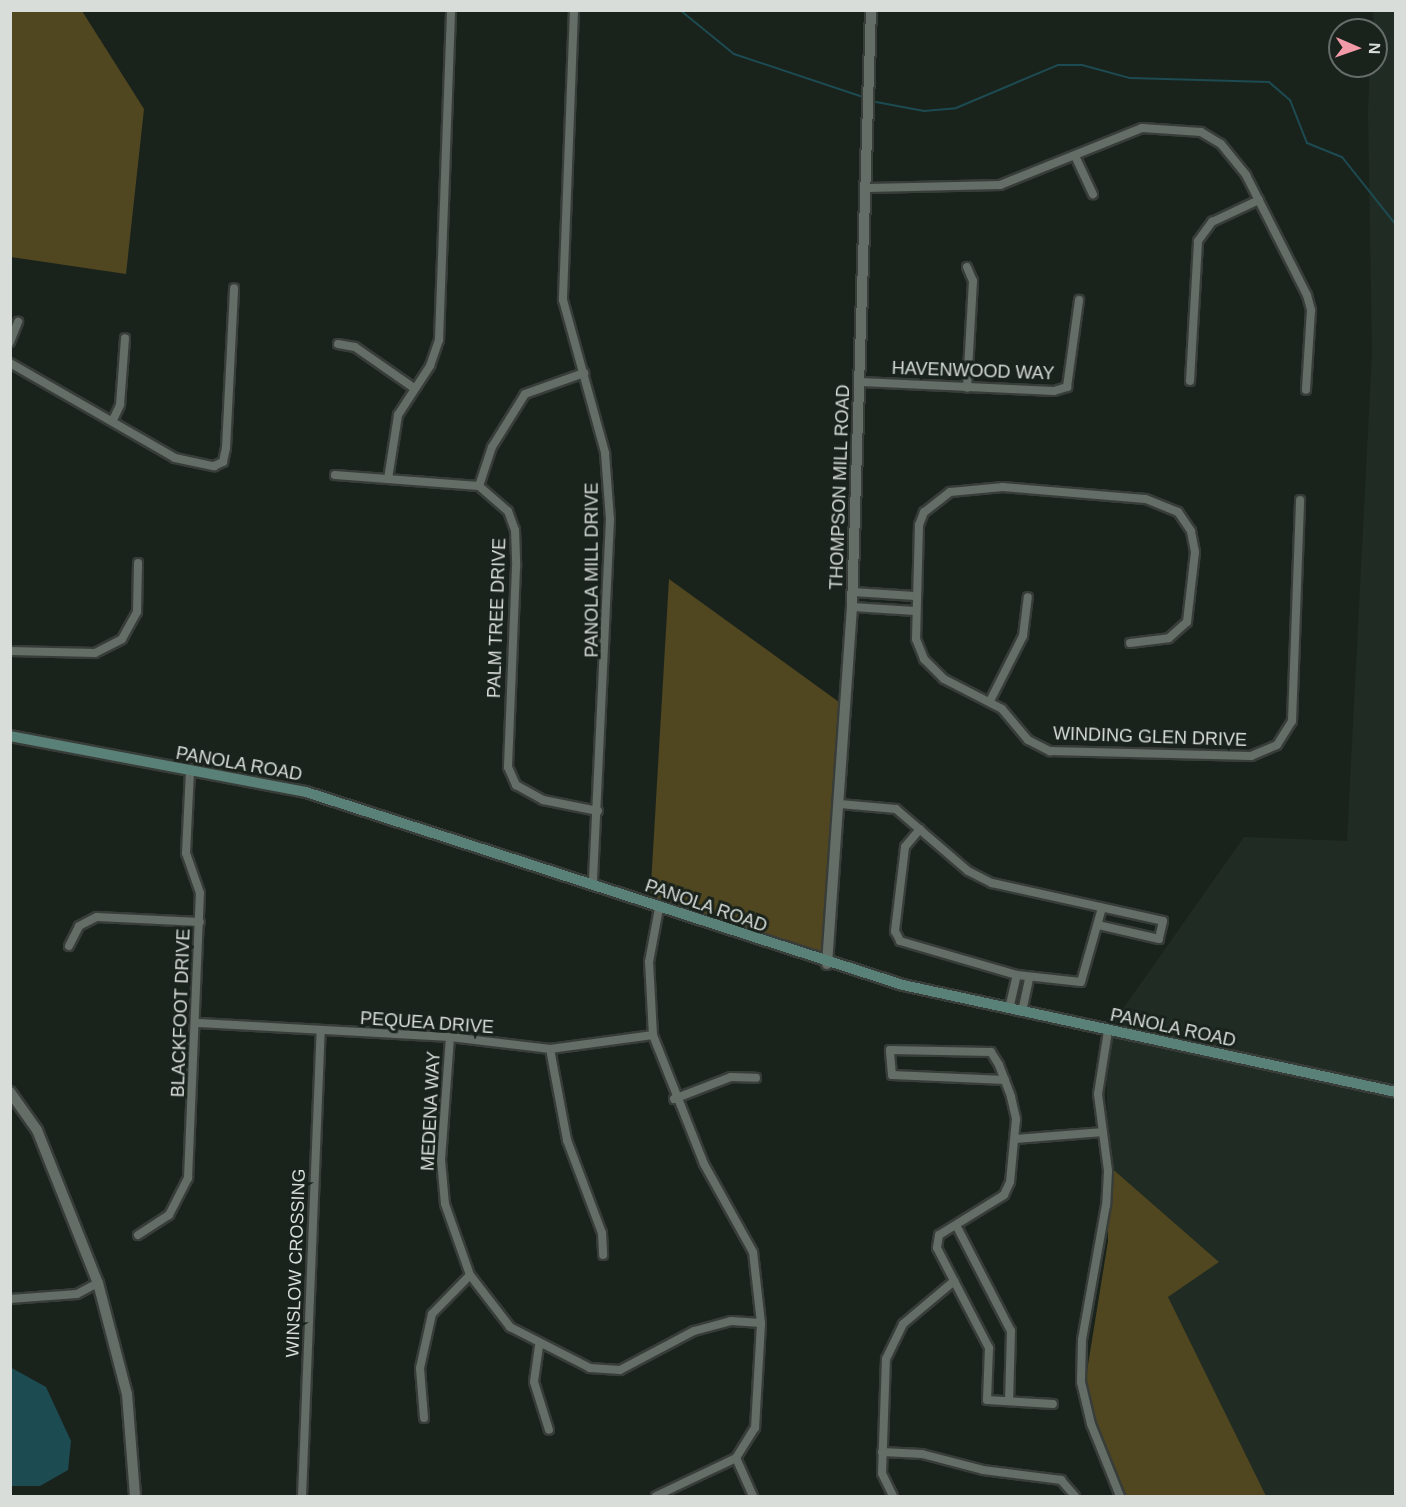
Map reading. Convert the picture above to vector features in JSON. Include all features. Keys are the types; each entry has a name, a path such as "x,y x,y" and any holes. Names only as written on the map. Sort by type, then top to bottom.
{"main road":[{"name":"PANOLA ROAD","path":"10,736 190,772 306,792 593,884 826,964 1022,1012 1395,1092"}],"street":[{"path":"388,479 393,430 439,340 451,10"},
{"name":"PANOLA MILL DRIVE","path":"574,10 563,300 605,453 610,519 593,884"},
{"name":"THOMPSON MILL ROAD","path":"826,964 840,804 853,592 868,188 871,10"},
{"path":"868,188 1000,185 1076,158 1142,128 1184,128 1221,144 1259,200 1311,310 1306,390"},
{"path":"1076,158 1094,194"},
{"path":"1190,381 1198,240 1212,222 1259,200"},
{"path":"967,267 973,281 967,387"},
{"path":"10,363 181,460 214,466 224,462 234,288"},
{"name":"HAVENWOOD WAY","path":"861,382 1054,391 1067,387 1079,300"},
{"path":"10,342 18,322"},
{"path":"113,420 120,405 125,338"},
{"path":"338,344 355,346 414,388"},
{"path":"335,475 479,486 492,447 525,394 584,373"},
{"name":"PALM TREE DRIVE","path":"479,486 508,511 515,530 508,767 516,785 543,800 598,811"},
{"name":"WINDING GLEN DRIVE","path":"1130,643 1169,639 1187,622 1191,602 1191,531 1178,512 1146,499 1003,487 950,492 932,503 919,525 915,596 916,639 924,660 944,679 990,701 1028,740 1050,751 1251,756 1277,745 1289,729 1294,705 1300,500"},
{"path":"10,651 95,653 122,639 137,612 138,563"},
{"path":"853,592 915,596"},
{"path":"990,701 1023,636 1028,597"},
{"path":"852,607 915,611"},
{"name":"BLACKFOOT DRIVE","path":"138,1236 169,1215 186,1190 199,1023 200,922 200,893 186,853 190,772"},
{"path":"840,804 896,808 968,871 992,882 1163,921 1159,939 1098,925"},
{"path":"920,829 905,847 895,931 900,941 1029,978 1074,982 1085,980 1102,908"},
{"path":"656,1497 736,1458 760,1412 762,1323 753,1252 674,1099 653,1035 649,962 659,908"},
{"path":"69,946 79,926 97,917 200,922"},
{"path":"1009,1009 1017,975"},
{"path":"1022,1012 1029,978"},
{"name":"PEQUEA DRIVE","path":"199,1023 450,1037 550,1049 653,1035"},
{"name":"WINSLOW CROSSING","path":"302,1497 321,1031"},
{"path":"1108,1031 1098,1095 1103,1132 1106,1205 1082,1340 1081,1382 1090,1424 1120,1497"},
{"name":"MEDENA WAY","path":"450,1037 444,1193 470,1275 510,1327 539,1346 590,1368 620,1370 694,1331 731,1321 762,1323"},
{"path":"550,1049 567,1140 602,1233 603,1255"},
{"path":"1005,1080 892,1075 890,1050 991,1052 1005,1080 1016,1119 1016,1139 1004,1195 956,1225 936,1241 989,1348 987,1400 1053,1404"},
{"path":"674,1099 731,1077 756,1078"},
{"path":"10,1092 37,1130 98,1283 127,1394 135,1497"},
{"path":"1016,1139 1103,1132"},
{"path":"956,1225 1011,1330 1009,1401"},
{"path":"424,1418 420,1368 432,1314 470,1275"},
{"path":"893,1497 882,1473 890,1344 903,1324 954,1281"},
{"path":"10,1299 77,1294 98,1283"},
{"path":"539,1346 534,1382 549,1431"},
{"path":"882,1452 922,1454 983,1470 1061,1480 1075,1497"},
{"path":"736,1458 753,1497"}],"shaded area":[{"path":"11,10 82,11 144,109 126,274 11,257"},
{"path":"1373,11 1395,11 1395,1496 1266,1496 1168,1297 1219,1262 1108,1165 1106,1033 1244,837 1347,841 1372,354 1369,78 1388,78 1388,18 1373,18"},
{"path":"669,579 839,702 833,965 737,937 650,902"},
{"path":"1108,1165 1219,1262 1168,1297 1266,1496 1124,1496 1083,1396 1108,1241"}],"water":[{"path":"10,1367 46,1387 71,1441 68,1470 40,1486 11,1486"}],"waterway":[{"path":"680,10 734,54 863,97"},
{"path":"876,102 924,111 956,108 1058,65 1082,65 1130,78 1269,82 1290,100 1307,143 1342,157 1396,225"}]}
